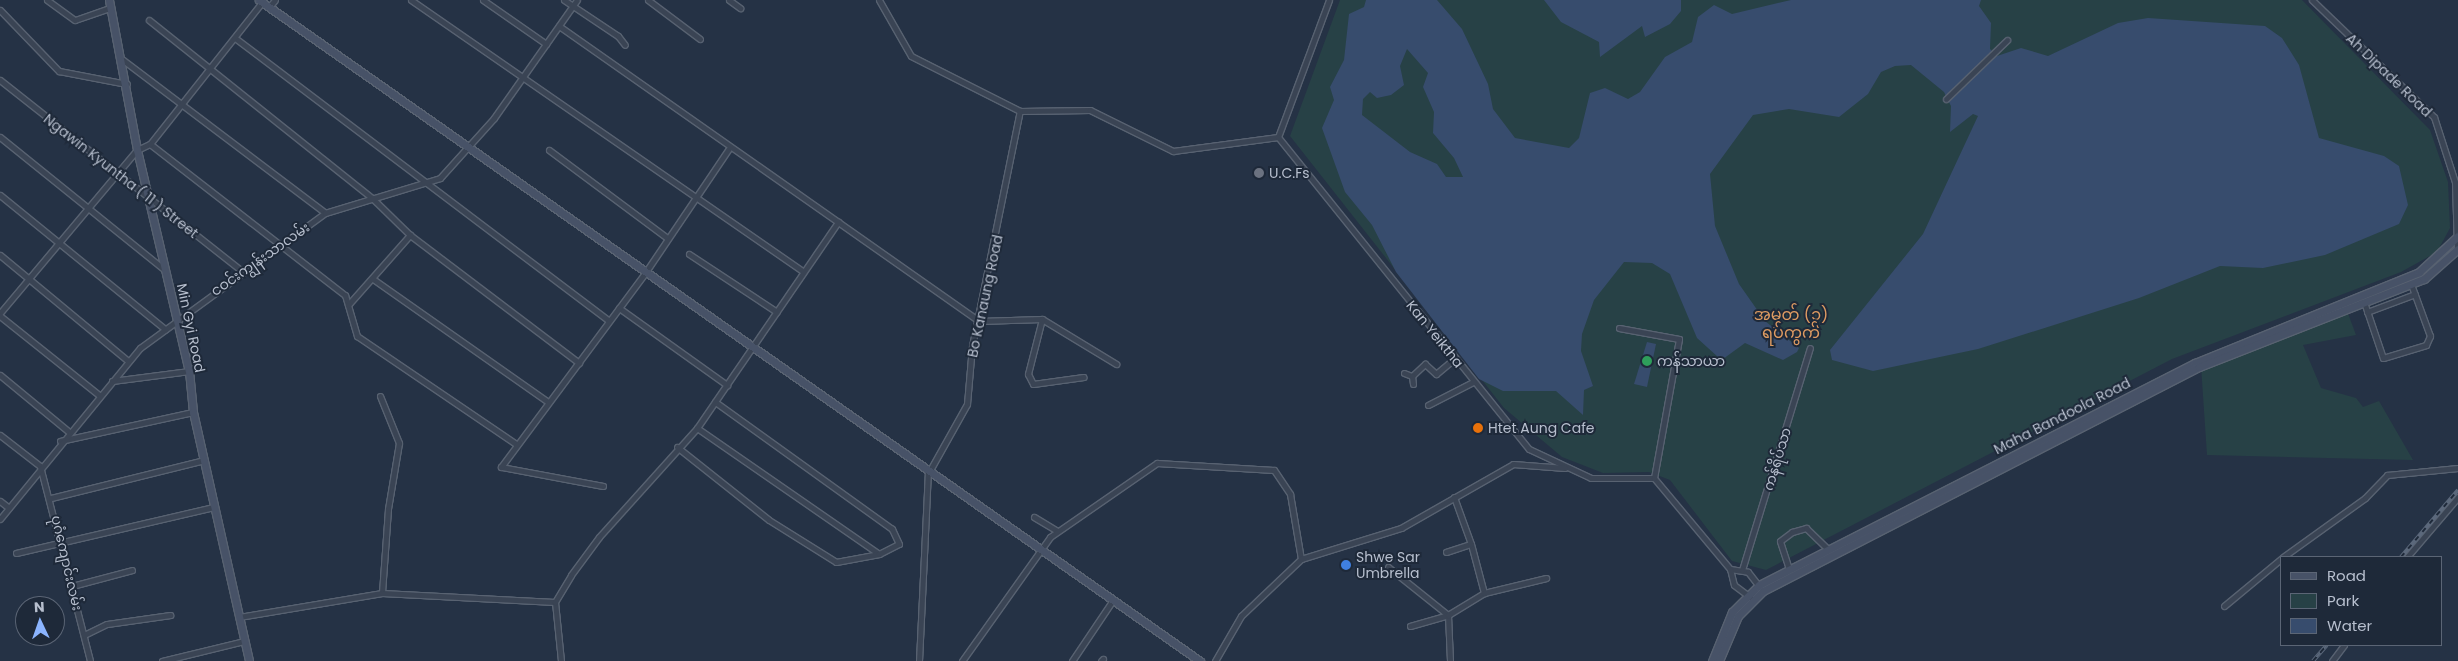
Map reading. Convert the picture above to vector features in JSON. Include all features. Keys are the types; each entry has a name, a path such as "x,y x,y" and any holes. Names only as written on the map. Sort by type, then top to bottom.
{"main road":[{"name":"Min Gyi Road","path":"108,0 128,84 136,150 167,271 175,321 189,371 193,412 249,661"},
{"path":"261,1 468,144 645,273 754,347 929,473 1200,661"},
{"name":"Maha Bandoola Road","path":"1712,661 1732,612 1750,596 1789,569 2217,352 2419,272 2458,237"},
{"name":"Maha Bandoola Road","path":"1761,588 2200,368 2431,275 2458,250"},
{"name":"Maha Bandoola Road","path":"1720,661 1738,616 1750,596"}],"street":[{"path":"47,0 75,20 110,8"},
{"path":"269,7 274,0"},
{"path":"411,0 418,2 803,271"},
{"path":"483,0 546,44"},
{"path":"564,0 618,36 625,46"},
{"name":"ငဝင်းကျွန်းသာလမ်း","path":"0,519 59,441 128,361 175,321 325,212 440,178 524,77 577,0"},
{"path":"648,0 700,39"},
{"path":"729,0 740,8"},
{"path":"879,0 912,56 1020,111 1090,110 1173,151 1278,137 1329,0"},
{"name":"Ah Dipade Road","path":"2312,0 2434,117 2455,182 2458,250"},
{"path":"98,396 0,314 136,150 150,144 207,66 235,38 261,1"},
{"path":"0,10 59,71 128,84"},
{"path":"149,20 372,198 410,235 579,363"},
{"path":"559,26 979,321 1042,319 1116,364"},
{"path":"235,38 428,182 608,320"},
{"path":"1946,99 2007,40"},
{"path":"123,60 325,212"},
{"name":"Ngawin Kyuntha ( 11 ) Street","path":"0,80 242,271"},
{"name":"Bo Kanaung Road","path":"919,661 929,473 967,404 979,321 1020,111"},
{"path":"0,136 89,206 167,271"},
{"name":"Kan Yeiktha","path":"1278,137 1505,423 1540,456 1591,478 1654,478"},
{"path":"150,144 283,242 345,295 358,336 516,444"},
{"path":"603,486 507,470 501,467 516,444 579,363 608,320 645,273 730,147"},
{"path":"549,150 667,238"},
{"path":"0,195 60,241 165,329"},
{"path":"561,661 555,602 586,552 676,447 697,428 838,222"},
{"path":"348,305 410,235"},
{"path":"689,254 777,312"},
{"path":"0,255 128,361"},
{"path":"373,279 548,402"},
{"path":"2364,302 2383,358 2426,345 2430,336 2411,284"},
{"path":"2367,312 2415,294"},
{"path":"619,308 727,385"},
{"path":"1042,319 1028,374 1033,384 1084,377"},
{"path":"1619,328 1679,339 1654,478 1730,569 1734,585 1750,596"},
{"name":"ကန်ရိပ်သာ","path":"1742,570 1810,348"},
{"path":"1412,376 1425,364 1436,374 1454,359"},
{"path":"111,381 189,371"},
{"path":"1404,373 1412,376"},
{"path":"0,375 68,431"},
{"path":"1412,376 1413,384"},
{"path":"1428,405 1473,382"},
{"path":"380,396 399,443 388,509 382,593"},
{"path":"676,447 769,520 836,562 879,554 899,544 892,529 715,402"},
{"path":"59,441 193,412"},
{"path":"697,428 879,554"},
{"path":"0,435 40,466"},
{"path":"1536,467 1540,456"},
{"path":"51,498 204,460"},
{"path":"962,661 1039,549 1056,530 1074,524 1157,463 1207,469 1263,466 1274,470 1290,494 1301,559"},
{"path":"1215,661 1241,616 1301,559 1401,528 1513,464 1565,468"},
{"name":"ပုဂံကျောင်းလမ်း","path":"40,466 51,498 90,661"},
{"path":"2285,556 2365,498 2387,475 2458,468"},
{"path":"1454,497 1471,544 1484,593"},
{"path":"2408,556 2458,497"},
{"path":"0,501 9,508"},
{"path":"16,553 61,540 214,507"},
{"path":"1034,517 1056,530"},
{"path":"1789,569 1780,541 1792,532 1806,528 1828,549"},
{"path":"1446,552 1471,544"},
{"path":"2224,606 2280,560"},
{"path":"1388,567 1448,615 1450,661"},
{"path":"1730,569 1742,570 1761,588"},
{"path":"72,586 132,570"},
{"path":"1410,626 1448,615 1484,593 1546,578"},
{"path":"239,617 382,593 555,602"},
{"path":"1072,661 1113,600"},
{"path":"84,635 108,624 170,615"},
{"path":"162,661 244,641"},
{"path":"2332,661 2343,646"}],"green space":[{"path":"1340,0 2302,0 2430,130 2448,182 2450,228 2437,252 2401,272 2172,359 1766,570 1732,561 1670,480 1649,472 1603,473 1562,457 1504,408 1290,136"},
{"path":"2346,308 2356,335 2303,345 2321,388 2356,398 2363,407 2379,401 2413,460 2207,455 2201,366"}],"water":[{"path":"1366,0 1437,0 1462,29 1488,84 1493,109 1515,138 1569,148 1579,138 1590,93 1605,88 1628,99 1640,92 1665,57 1692,42 1698,17 1714,5 1732,14 1791,0 1981,0 1979,6 1991,23 1990,49 1997,56 2021,48 2048,56 2118,23 2148,18 2265,26 2282,38 2299,65 2319,138 2384,156 2399,166 2408,205 2399,224 2325,255 2263,268 2220,266 2139,298 1978,349 1873,371 1832,360 1830,350 1923,234 1978,116 1973,114 1950,132 1951,106 1944,92 1911,65 1895,66 1881,72 1868,94 1839,117 1789,109 1753,115 1710,174 1715,226 1739,284 1765,321 1799,348 1797,352 1783,360 1745,343 1723,359 1718,357 1697,338 1670,274 1652,263 1624,262 1594,300 1582,334 1581,351 1593,386 1584,390 1583,415 1556,391 1503,391 1479,379 1396,272 1372,225 1345,192 1322,128 1334,100 1330,87 1344,60 1349,14 1364,7","holes":["1407,49 1428,73 1423,87 1434,112 1433,133 1454,158 1463,177 1446,177 1437,164 1410,152 1362,115 1363,99 1370,92 1377,98 1391,95 1404,85 1400,66"]},
{"path":"1544,0 1681,0 1681,11 1670,24 1645,37 1642,26 1600,57 1599,42 1561,22"},
{"name":"ကန်သာယာ","path":"1647,342 1656,344 1647,387 1634,384"}],"railway":[{"path":"2402,556 2458,490"},
{"path":"2313,661 2326,646"}],"place":[{"name":"U.C.Fs","path":"1259,173"},
{"name":"ကန်သာယာ","path":"1647,361"},
{"name":"Htet Aung Cafe","path":"1478,428"},
{"name":"Shwe Sar Umbrella","path":"1346,565"}],"district":[{"name":"အမှတ် (၃) ရပ်ကွက်","path":"1791,324"}]}
